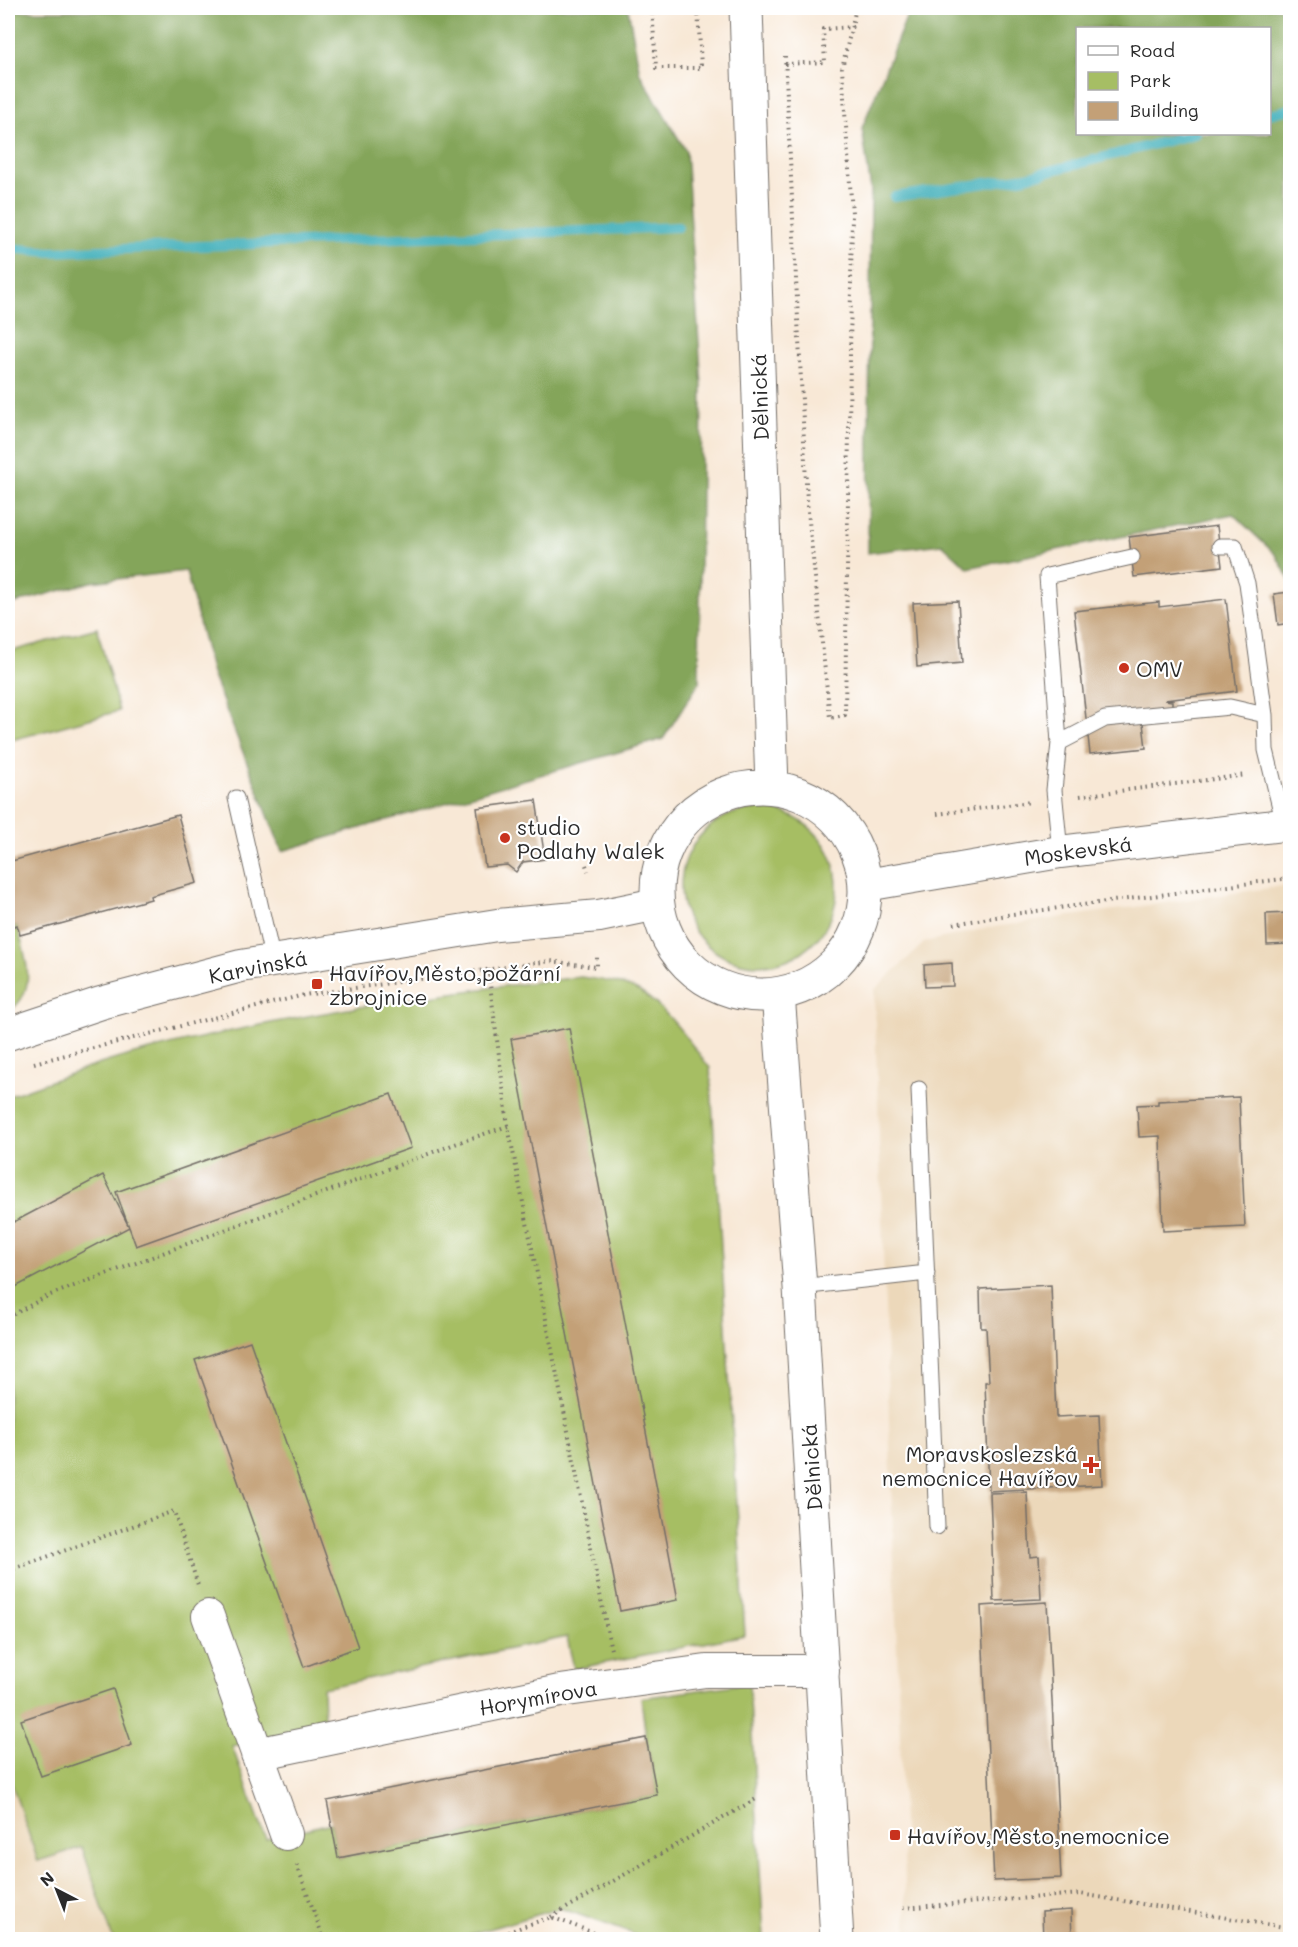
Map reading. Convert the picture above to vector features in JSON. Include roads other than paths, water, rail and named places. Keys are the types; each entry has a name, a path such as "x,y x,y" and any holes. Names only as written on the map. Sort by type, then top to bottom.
{"street":[{"name":"Dělnická","path":"746,8 772,787"},
{"path":"748,787 772,787 797,793 821,805 840,823 855,845 866,885 862,920 839,960 822,976 801,988 757,996 736,993 716,986 698,975 670,944 661,924 657,904 657,880 662,857 672,836 686,818 705,802 748,787"},
{"name":"Moskevská","path":"866,885 1060,852 1287,824"},
{"name":"Karvinská","path":"8,1035 101,1003 241,966 497,925 599,916 657,904"},
{"name":"Dělnická","path":"778,994 800,1287 837,1940"},
{"path":"208,1616 286,1834"},
{"name":"Horymírova","path":"257,1754 561,1690 706,1671 823,1671"}],"lane":[{"path":"1220,546 1235,546 1247,583 1265,715 1266,750 1287,824"},
{"path":"1060,852 1054,790 1059,743 1047,576 1132,557"},
{"path":"1059,743 1105,719 1230,707 1265,715"},
{"path":"236,798 273,961"},
{"path":"919,1089 937,1527"},
{"path":"800,1287 927,1273"}],"waterway":[{"path":"1271,114 1290,109"},
{"path":"894,197 1026,177 1191,135"},
{"path":"8,248 50,252 678,227"}],"place":[{"name":"OMV","path":"1124,668"},
{"name":"studio Podlahy Walek","path":"505,838"},
{"name":"Havířov,Město,požární zbrojnice","path":"317,984"},
{"name":"Moravskoslezská nemocnice Havířov","path":"1091,1465"},
{"name":"Havířov,Město,nemocnice","path":"895,1835"}]}
